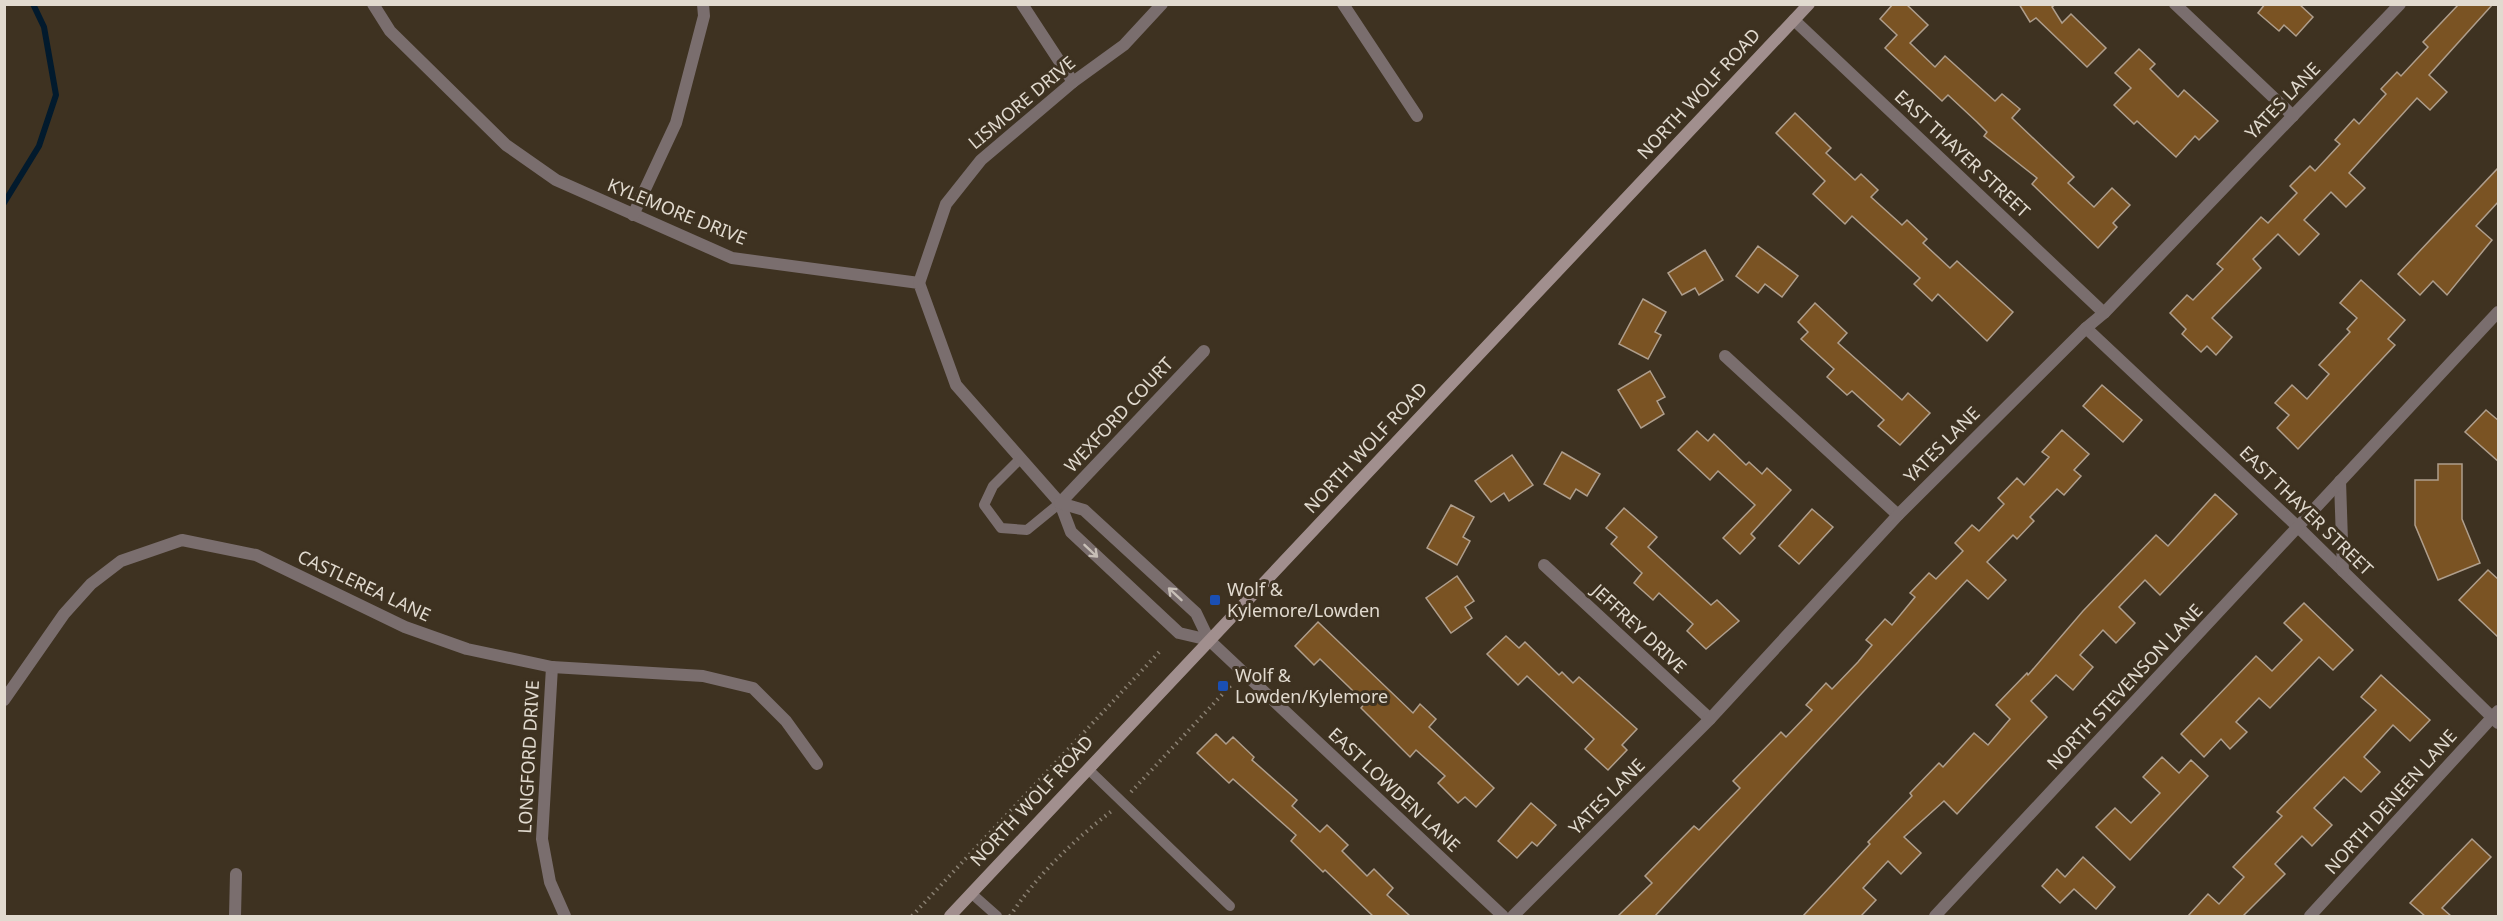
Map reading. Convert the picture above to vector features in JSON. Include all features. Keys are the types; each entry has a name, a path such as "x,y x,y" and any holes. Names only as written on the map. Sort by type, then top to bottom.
{"main road":[{"name":"NORTH WOLF ROAD","path":"950,916 1809,4"}],"street":[{"name":"KYLEMORE DRIVE","path":"373,4 390,31 506,145 556,180 732,258 919,283"},
{"path":"633,215 676,123 704,16 703,4"},
{"path":"1022,4 1073,82"},
{"name":"LISMORE DRIVE","path":"919,283 946,204 981,160 1073,82 1124,45 1162,4"},
{"path":"1343,4 1417,116"},
{"path":"2175,4 2293,116"},
{"name":"YATES LANE","path":"1514,916 1710,719 1898,515 2086,328 2104,313 2400,4"},
{"name":"EAST THAYER STREET","path":"1794,20 2104,313"},
{"path":"919,283 956,385 1060,503 1071,532 1179,633 1209,640"},
{"name":"NORTH STEVENSON LANE","path":"1935,916 2499,312"},
{"name":"EAST THAYER STREET","path":"2086,328 2497,717"},
{"name":"WEXFORD COURT","path":"1060,503 1204,351"},
{"path":"1725,356 1898,515"},
{"path":"2340,481 2343,571"},
{"path":"1060,503 1084,510 1093,518 1196,614 1209,640"},
{"name":"CASTLEREA LANE","path":"4,700 64,614 91,584 121,561 182,540 256,555 416,631 468,649 552,667 703,676 753,688 786,721 817,764"},
{"name":"JEFFREY DRIVE","path":"1544,565 1710,719"},
{"name":"EAST LOWDEN LANE","path":"1209,640 1503,916"},
{"name":"LONGFORD DRIVE","path":"552,667 542,838 550,882 565,916"},
{"name":"NORTH DENEEN LANE","path":"2310,916 2497,717"},
{"path":"235,916 236,874"}],"lane":[{"path":"1021,458 993,486 984,505 1001,528 1027,530 1060,503"},
{"path":"1088,769 1230,906"},
{"path":"971,893 997,916"}],"path":[{"path":"912,916 1162,649"}],"building":[{"path":"1893,4 1906,4 1928,25 1910,43 1935,67 1945,56 1995,101 2002,94 2020,109 2012,118 2074,177 2068,183 2094,207 2112,188 2130,205 2113,223 2117,227 2098,248 2032,184 2037,178 1984,136 1987,132 1948,95 1942,101 1885,48 1897,35 1880,19"},
{"path":"2019,4 2056,4 2052,7 2062,23 2071,14 2106,48 2087,67 2036,18 2030,22"},
{"path":"2265,4 2299,4 2313,17 2296,36 2284,25 2279,31 2258,13"},
{"path":"2459,4 2493,4 2429,75 2447,92 2430,110 2417,98 2349,173 2365,188 2346,207 2331,192 2304,220 2319,234 2299,255 2278,234 2253,259 2261,268 2212,318 2232,337 2216,355 2207,346 2201,352 2182,334 2186,329 2170,313 2187,295 2193,300 2223,269 2217,264 2261,217 2268,223 2297,193 2290,186 2310,166 2315,171 2340,144 2335,140 2354,119 2359,124 2386,94 2381,89 2397,72 2401,76 2428,47 2423,42"},
{"path":"2139,49 2155,64 2150,69 2178,97 2184,90 2218,121 2199,140 2195,136 2176,157 2137,121 2134,124 2114,105 2131,88 2115,73"},
{"path":"1795,113 1831,148 1826,153 1855,180 1861,174 1878,190 1871,197 1902,225 1907,220 1927,239 1923,243 1950,268 1957,261 2013,312 1987,341 1938,294 1932,301 1914,284 1920,278 1852,216 1845,224 1813,194 1825,181 1776,133"},
{"path":"2499,167 2499,201 2476,226 2492,240 2447,295 2433,281 2420,295 2398,274"},
{"path":"1758,246 1798,276 1782,297 1765,284 1758,293 1736,276"},
{"path":"1705,250 1723,280 1699,295 1695,288 1682,295 1668,273"},
{"path":"2361,280 2405,320 2388,339 2395,345 2298,449 2277,428 2289,415 2275,403 2292,385 2307,399 2329,374 2319,365 2350,332 2347,329 2357,318 2340,303"},
{"path":"1643,299 1666,312 1655,332 1661,335 1648,359 1619,344"},
{"path":"1815,303 1847,333 1838,343 1902,400 1908,393 1930,413 1900,445 1878,426 1884,420 1852,391 1847,395 1827,377 1834,369 1801,339 1808,332 1798,322"},
{"path":"1650,371 1665,397 1657,401 1664,414 1641,428 1618,390"},
{"path":"2102,385 2142,420 2123,442 2083,406"},
{"path":"2486,410 2499,421 2499,462 2465,432"},
{"path":"2062,430 2089,454 2074,470 2081,476 2064,495 2057,489 2030,517 2034,521 2017,539 2013,535 1987,562 2006,580 1988,599 1967,580 1655,916 1618,916 1652,883 1645,876 1694,826 1699,830 1740,788 1733,781 1781,732 1786,737 1812,710 1806,705 1826,683 1832,689 1858,662 1872,645 1866,640 1885,619 1892,625 1915,597 1910,593 1929,573 1936,579 1963,551 1955,543 1972,525 1979,531 2004,504 1998,498 2017,478 2024,485 2049,457 2042,452"},
{"path":"1697,431 1708,441 1714,434 1746,465 1749,462 1762,474 1767,468 1791,490 1751,534 1755,538 1740,554 1723,538 1755,505 1718,471 1710,480 1678,450"},
{"path":"1562,452 1600,474 1587,496 1576,489 1570,499 1544,484"},
{"path":"1512,455 1533,485 1509,501 1504,493 1491,502 1475,481"},
{"path":"2438,464 2462,464 2462,519 2480,563 2438,580 2415,525 2415,480 2438,480"},
{"path":"2215,494 2237,514 2160,595 2145,580 2119,607 2135,623 2116,643 2103,630 2080,655 2093,667 2073,690 2056,675 2031,701 2047,717 1957,814 1944,801 1904,837 1921,853 1901,874 1888,861 1863,888 1876,900 1861,916 1803,916 1870,844 1868,842 1912,796 1910,793 1939,763 1943,767 1974,733 1988,745 2010,719 1996,705 2027,673 2028,675 2083,611 2156,535 2168,546"},
{"path":"1451,505 1474,517 1463,537 1470,541 1457,565 1427,548"},
{"path":"1624,508 1657,537 1648,547 1711,605 1717,600 1739,621 1706,649 1687,631 1693,624 1659,593 1653,600 1634,583 1642,573 1611,544 1617,537 1606,528"},
{"path":"1812,509 1833,527 1799,564 1779,546"},
{"path":"2488,570 2499,580 2499,638 2459,600"},
{"path":"1457,576 1474,601 1465,607 1472,618 1451,633 1426,598"},
{"path":"2304,603 2353,650 2333,670 2319,657 2270,708 2259,698 2236,722 2247,732 2230,749 2221,739 2204,757 2181,734 2256,656 2272,671 2302,640 2284,623"},
{"path":"1318,622 1413,713 1420,704 1436,719 1429,727 1494,788 1476,807 1465,797 1458,803 1438,783 1445,776 1416,750 1410,757 1361,708 1365,703 1320,659 1314,665 1295,646"},
{"path":"1506,636 1519,648 1525,642 1559,675 1562,672 1573,683 1579,677 1637,729 1622,745 1627,750 1608,770 1585,749 1594,739 1527,676 1518,685 1487,654"},
{"path":"2381,675 2430,720 2410,741 2393,725 2364,757 2380,772 2361,792 2344,777 2314,808 2332,825 2312,846 2302,836 2275,864 2285,874 2243,916 2188,916 2208,894 2219,904 2244,877 2233,867 2282,816 2277,812 2376,710 2361,697"},
{"path":"1216,734 1226,744 1233,737 1254,757 1252,760 1297,800 1292,806 1320,832 1327,825 1348,845 1342,851 1367,876 1374,869 1393,888 1387,895 1410,916 1373,916 1325,870 1323,872 1291,841 1296,835 1233,779 1229,783 1197,753"},
{"path":"2162,757 2179,773 2191,760 2208,776 2130,860 2096,827 2115,808 2131,823 2160,793 2143,777"},
{"path":"1531,803 1556,825 1537,846 1532,842 1517,858 1498,841"},
{"path":"2472,839 2491,857 2442,908 2451,916 2425,916 2410,903"},
{"path":"2083,857 2115,887 2096,909 2074,889 2060,903 2042,886 2057,869 2065,877"}],"waterway":[{"path":"4,203 39,146 56,95 44,27 33,4"}],"place":[{"name":"Wolf & Kylemore/Lowden","path":"1215,600"},
{"name":"Wolf & Lowden/Kylemore","path":"1223,686"}]}
